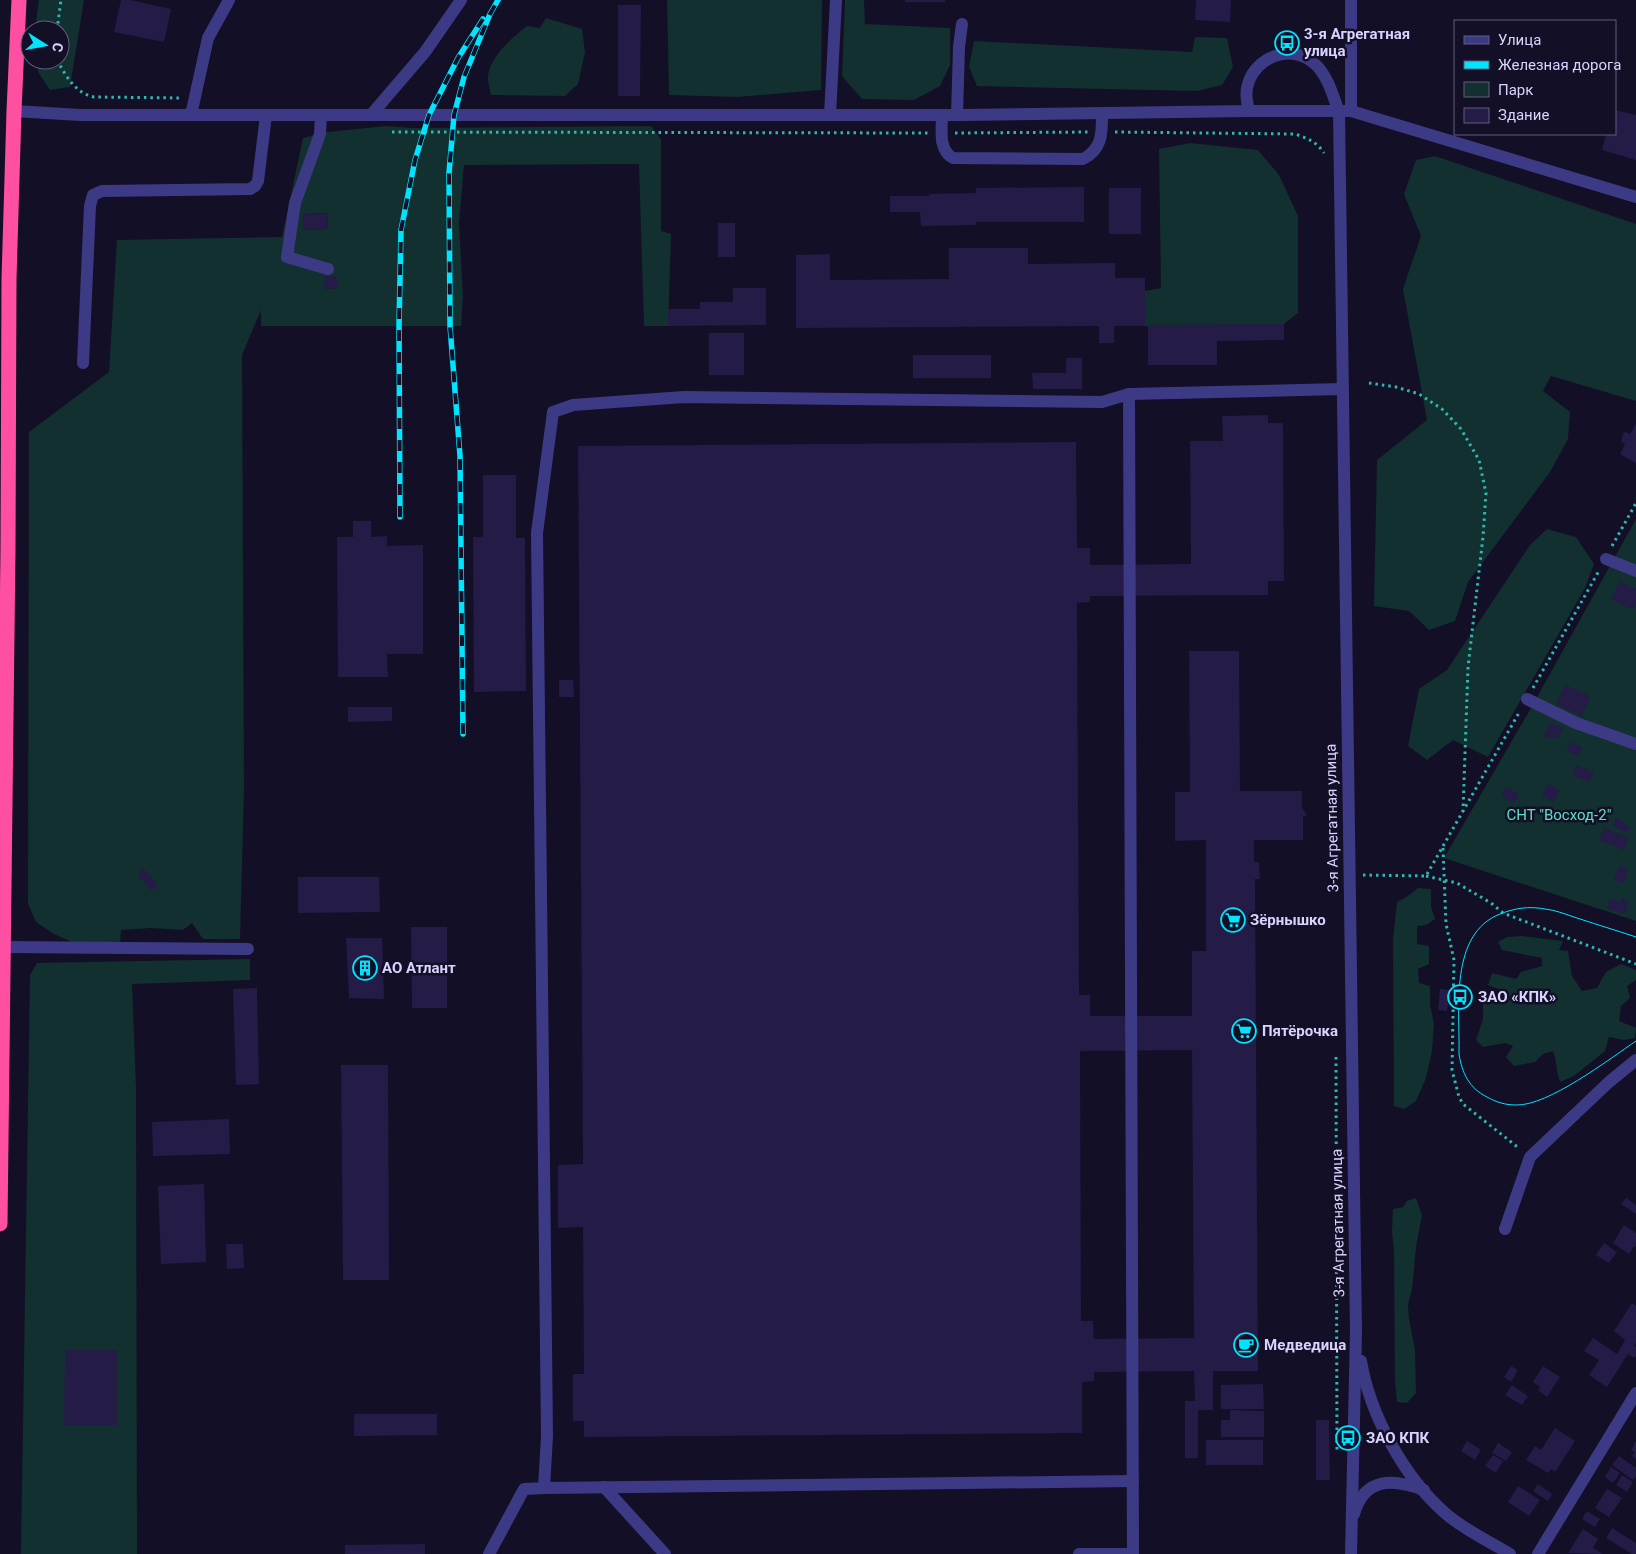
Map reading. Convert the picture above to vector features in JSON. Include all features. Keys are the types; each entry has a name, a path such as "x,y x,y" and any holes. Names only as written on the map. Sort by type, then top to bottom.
{"highway":[{"path":"0,1224 9,279 19,0"}],"street":[{"path":"191,115 208,38 230,0"},
{"path":"371,115 425,52 461,0"},
{"path":"830,115 836,0"},
{"name":"3-я Агрегатная улица","path":"1351,0 1345,111 1342,389 1356,1332 1351,1554"},
{"path":"956,115 962,24"},
{"path":"1249,111 1246,99 1247,85 1253,72 1262,62 1274,56 1288,54 1302,56 1314,63 1324,73 1345,111"},
{"path":"14,111 80,115 956,115 1345,111 1636,197"},
{"path":"942,115 942,147 948,156 958,159 1083,159 1095,150 1099,144 1102,132 1102,113"},
{"path":"83,363 90,206 93,195 102,191 250,189 258,181 266,115"},
{"path":"321,115 320,134 295,203 287,257 328,269"},
{"path":"544,1488 547,1436 537,533 553,412 573,405 684,397 1102,402 1129,394 1342,389"},
{"path":"1079,1554 1133,1554 1129,394"},
{"path":"1606,559 1636,571"},
{"path":"1527,699 1576,723 1636,744"},
{"path":"4,947 248,949"},
{"path":"1505,1229 1530,1157 1609,1082 1636,1060"},
{"path":"1356,1332 1363,1374 1378,1420 1399,1458 1424,1490 1446,1513 1468,1529 1510,1554"},
{"path":"1538,1554 1634,1401"},
{"path":"489,1554 524,1489 1133,1481"},
{"path":"1351,1523 1356,1506 1365,1493 1377,1484 1392,1481 1424,1490"},
{"path":"604,1487 665,1554"}],"path":[{"path":"58,20 61,0"},
{"path":"63,70 76,88 86,95 94,97 195,99"},
{"path":"386,132 1102,132 1295,134 1306,137 1316,143 1326,156"},
{"path":"1369,383 1396,387 1419,394 1442,409 1461,429 1479,460 1486,493 1483,537 1468,667 1463,812"},
{"path":"1426,876 1636,503"},
{"path":"1443,847 1446,924 1454,960 1452,1063 1458,1097 1463,1104 1530,1157"},
{"path":"1349,875 1426,876 1457,883 1492,903 1503,913 1636,964"}],"green space":[{"path":"39,0 84,0 70,87 50,90 38,70 70,70 70,20 36,20"},
{"path":"667,0 822,0 821,90 737,97 669,95"},
{"path":"845,0 864,0 865,24 950,28 950,65 940,86 914,100 862,99 842,76"},
{"path":"546,18 582,29 585,52 578,84 565,96 491,95 488,75 498,53 527,26 540,28"},
{"path":"1195,37 1227,38 1233,67 1222,85 1197,91 977,86 969,67 974,41 1192,52"},
{"path":"386,126 412,128 651,126 661,139 661,231 671,234 668,326 644,326 639,164 464,165 459,223 463,296 461,326 261,326 261,310 242,355 244,791 240,939 203,939 192,923 183,930 151,928 121,930 120,944 72,942 54,934 36,922 28,904 29,432 109,372 117,240 282,237 303,138 328,132","holes":["327,213 328,229 303,230 303,214","325,277 337,277 337,288 325,289"]},
{"path":"1190,143 1258,150 1279,175 1298,216 1298,313 1284,324 1145,326 1145,291 1161,288 1159,149"},
{"path":"1435,156 1636,224 1636,401 1551,376 1543,391 1570,412 1568,439 1550,472 1468,582 1455,621 1429,630 1409,611 1374,606 1377,460 1427,420 1403,289 1421,236 1404,194 1416,160"},
{"name":"СНТ \"Восход-2\"","path":"1636,519 1636,921 1444,858 1531,708"},
{"path":"1547,529 1576,537 1594,564 1585,588 1488,757 1453,740 1427,760 1408,746 1419,689 1447,670 1530,545"},
{"path":"1418,888 1431,889 1431,907 1435,919 1426,925 1417,926 1417,944 1429,946 1429,964 1418,969 1419,983 1430,986 1430,1005 1434,1024 1432,1051 1426,1078 1416,1101 1404,1109 1394,1106 1393,940 1397,902"},
{"path":"1523,936 1563,941 1559,950 1568,951 1572,976 1582,991 1597,988 1606,972 1621,964 1636,970 1636,980 1627,986 1630,998 1621,1006 1619,1021 1636,1028 1635,1038 1624,1040 1609,1037 1605,1051 1574,1076 1560,1082 1553,1051 1543,1054 1535,1062 1514,1066 1506,1057 1513,1046 1505,1043 1483,1047 1476,1040 1483,1019 1483,1001 1510,993 1488,985 1492,973 1516,979 1521,972 1542,966 1542,958 1502,950 1498,942 1507,937"},
{"path":"250,959 250,980 132,984 136,1087 137,1554 21,1554 30,975 37,963"},
{"path":"1416,1198 1422,1215 1416,1246 1412,1290 1408,1304 1415,1350 1416,1393 1407,1403 1397,1402 1395,1382 1394,1251 1392,1231 1393,1209 1403,1207 1407,1201"}],"building":[{"path":"121,0 130,0 171,9 164,42 114,32"},
{"path":"905,0 945,0 945,2 905,2"},
{"path":"1196,0 1231,0 1230,22 1195,20"},
{"path":"618,5 641,5 640,96 618,96"},
{"path":"1616,110 1636,115 1636,160 1602,150 1606,135 1616,135"},
{"path":"1084,187 1084,222 976,222 976,225 921,226 920,212 890,212 890,196 976,193 976,188"},
{"path":"1109,188 1141,188 1141,234 1109,234"},
{"path":"327,213 328,229 303,230 303,214"},
{"path":"718,223 735,223 735,257 718,257"},
{"path":"949,248 1028,248 1028,264 1115,263 1115,278 1145,278 1145,326 1114,326 1114,343 1099,343 1099,326 796,328 796,255 830,254 830,280 949,279"},
{"path":"337,276 337,288 325,289 324,277"},
{"path":"733,288 766,288 766,325 668,326 668,309 700,309 700,302 733,302"},
{"path":"1284,324 1284,340 1217,341 1217,365 1148,365 1148,325"},
{"path":"709,333 744,333 744,375 709,375"},
{"path":"913,355 991,355 991,378 913,378"},
{"path":"1066,358 1082,358 1082,389 1033,389 1032,373 1066,373"},
{"path":"1268,415 1268,423 1283,423 1284,581 1268,581 1268,595 1090,596 1090,602 1077,603 1079,995 1090,995 1090,1016 1192,1016 1192,951 1206,951 1206,840 1175,841 1175,792 1190,792 1189,651 1239,651 1240,791 1302,791 1302,807 1307,816 1303,816 1303,840 1254,840 1254,862 1259,862 1260,879 1255,879 1258,1371 1213,1371 1213,1410 1198,1410 1198,1458 1185,1458 1185,1401 1195,1401 1194,1371 1094,1372 1094,1381 1082,1382 1082,1433 584,1437 584,1421 573,1421 573,1374 584,1374 583,1227 558,1228 558,1165 583,1164 578,446 1076,442 1077,548 1090,548 1090,565 1191,564 1190,441 1223,441 1222,416","holes":["1192,1050 1194,1338 1094,1339 1093,1321 1081,1321 1080,1051"]},
{"path":"1636,424 1636,463 1620,454 1625,444 1621,442 1623,433 1630,434"},
{"path":"483,475 516,475 516,538 525,538 526,691 474,692 473,537 483,537"},
{"path":"353,521 371,521 371,537 387,536 387,546 423,545 423,654 387,654 388,677 338,677 337,537 353,537"},
{"path":"1620,581 1636,589 1636,603 1633,610 1611,599"},
{"path":"559,680 573,680 574,697 559,697"},
{"path":"1565,685 1590,696 1582,716 1556,704"},
{"path":"348,707 392,707 392,721 348,722"},
{"path":"1550,722 1563,728 1558,739 1544,736"},
{"path":"1571,742 1582,747 1579,756 1567,751"},
{"path":"1576,765 1594,772 1589,782 1572,775"},
{"path":"1548,784 1560,790 1554,802 1542,796"},
{"path":"1506,787 1519,794 1514,803 1501,796"},
{"path":"1616,818 1630,827 1628,833 1613,826"},
{"path":"1604,828 1629,838 1624,850 1599,840"},
{"path":"1619,866 1628,869 1624,883 1614,880"},
{"path":"144,869 158,885 152,891 137,875"},
{"path":"298,877 379,877 380,912 298,913"},
{"path":"1622,898 1629,901 1625,914 1607,908 1610,899 1621,902"},
{"path":"411,927 447,927 447,1008 412,1008"},
{"name":"АО Атлант","path":"346,938 382,938 384,999 349,998"},
{"path":"257,988 259,1084 236,1085 233,989"},
{"path":"1440,989 1450,990 1447,1011 1438,1010"},
{"path":"341,1065 388,1065 389,1280 343,1280"},
{"path":"229,1119 230,1154 153,1156 152,1122"},
{"path":"204,1184 206,1262 161,1264 158,1186"},
{"path":"1626,1198 1636,1205 1636,1214 1621,1204"},
{"path":"1624,1225 1636,1233 1636,1247 1634,1246 1629,1254 1613,1243"},
{"path":"1604,1243 1617,1252 1609,1263 1596,1255"},
{"path":"226,1244 243,1244 244,1268 227,1269"},
{"path":"1632,1303 1636,1306 1636,1343 1634,1346 1636,1347 1636,1356 1634,1358 1628,1354 1607,1387 1589,1375 1599,1360 1584,1351 1593,1338 1617,1354 1625,1340 1614,1331"},
{"path":"65,1350 117,1350 117,1425 64,1425"},
{"path":"1511,1366 1518,1370 1511,1382 1504,1377"},
{"path":"1543,1366 1560,1377 1547,1397 1538,1390 1540,1387 1533,1382"},
{"path":"1263,1384 1264,1409 1221,1409 1221,1385"},
{"path":"1512,1385 1528,1396 1522,1405 1505,1395"},
{"path":"1230,1410 1264,1411 1264,1437 1221,1437 1221,1420 1230,1420"},
{"path":"354,1414 437,1414 437,1435 354,1436"},
{"path":"1316,1420 1329,1420 1330,1480 1316,1480"},
{"path":"1555,1428 1575,1441 1555,1472 1551,1469 1548,1473 1526,1460 1535,1446 1541,1450"},
{"path":"1206,1440 1263,1440 1263,1465 1206,1465"},
{"path":"1467,1441 1481,1450 1475,1460 1461,1451"},
{"path":"1636,1441 1636,1459 1632,1456 1635,1452 1631,1450"},
{"path":"1498,1443 1512,1452 1506,1461 1492,1453"},
{"path":"1493,1455 1503,1461 1496,1473 1485,1466"},
{"path":"1619,1456 1636,1468 1636,1476 1633,1480 1612,1465"},
{"path":"1611,1467 1620,1473 1613,1483 1605,1477"},
{"path":"1622,1475 1633,1482 1627,1492 1616,1485"},
{"path":"1538,1484 1552,1494 1548,1501 1533,1491"},
{"path":"1518,1486 1540,1500 1529,1516 1508,1502"},
{"path":"1607,1489 1622,1498 1609,1517 1595,1508"},
{"path":"1587,1511 1600,1519 1595,1527 1582,1519"},
{"path":"1612,1528 1636,1543 1636,1554 1632,1554 1606,1538"},
{"path":"1583,1529 1598,1539 1593,1548 1603,1554 1568,1553"},
{"path":"425,1544 425,1554 345,1554 345,1545"}],"tram line":[{"path":"1636,937 1560,912 1539,908 1511,910 1500,914 1484,924 1472,938 1465,955 1461,975 1459,1054 1464,1074 1475,1089 1497,1102 1516,1105 1529,1103 1561,1090 1636,1041"}],"railway":[{"path":"463,734 460,456 450,326 449,173 454,115 464,77 490,14 498,0"},
{"path":"400,517 399,326 401,230 415,160 429,115 458,58 483,19"}],"place":[{"name":"3-я Агрегатная улица","path":"1287,43"},
{"name":"Зёрнышко","path":"1233,920"},
{"name":"АО Атлант","path":"365,968"},
{"name":"ЗАО «КПК»","path":"1460,997"},
{"name":"Пятёрочка","path":"1244,1031"},
{"name":"Медведица","path":"1246,1345"},
{"name":"ЗАО КПК","path":"1348,1438"}]}
